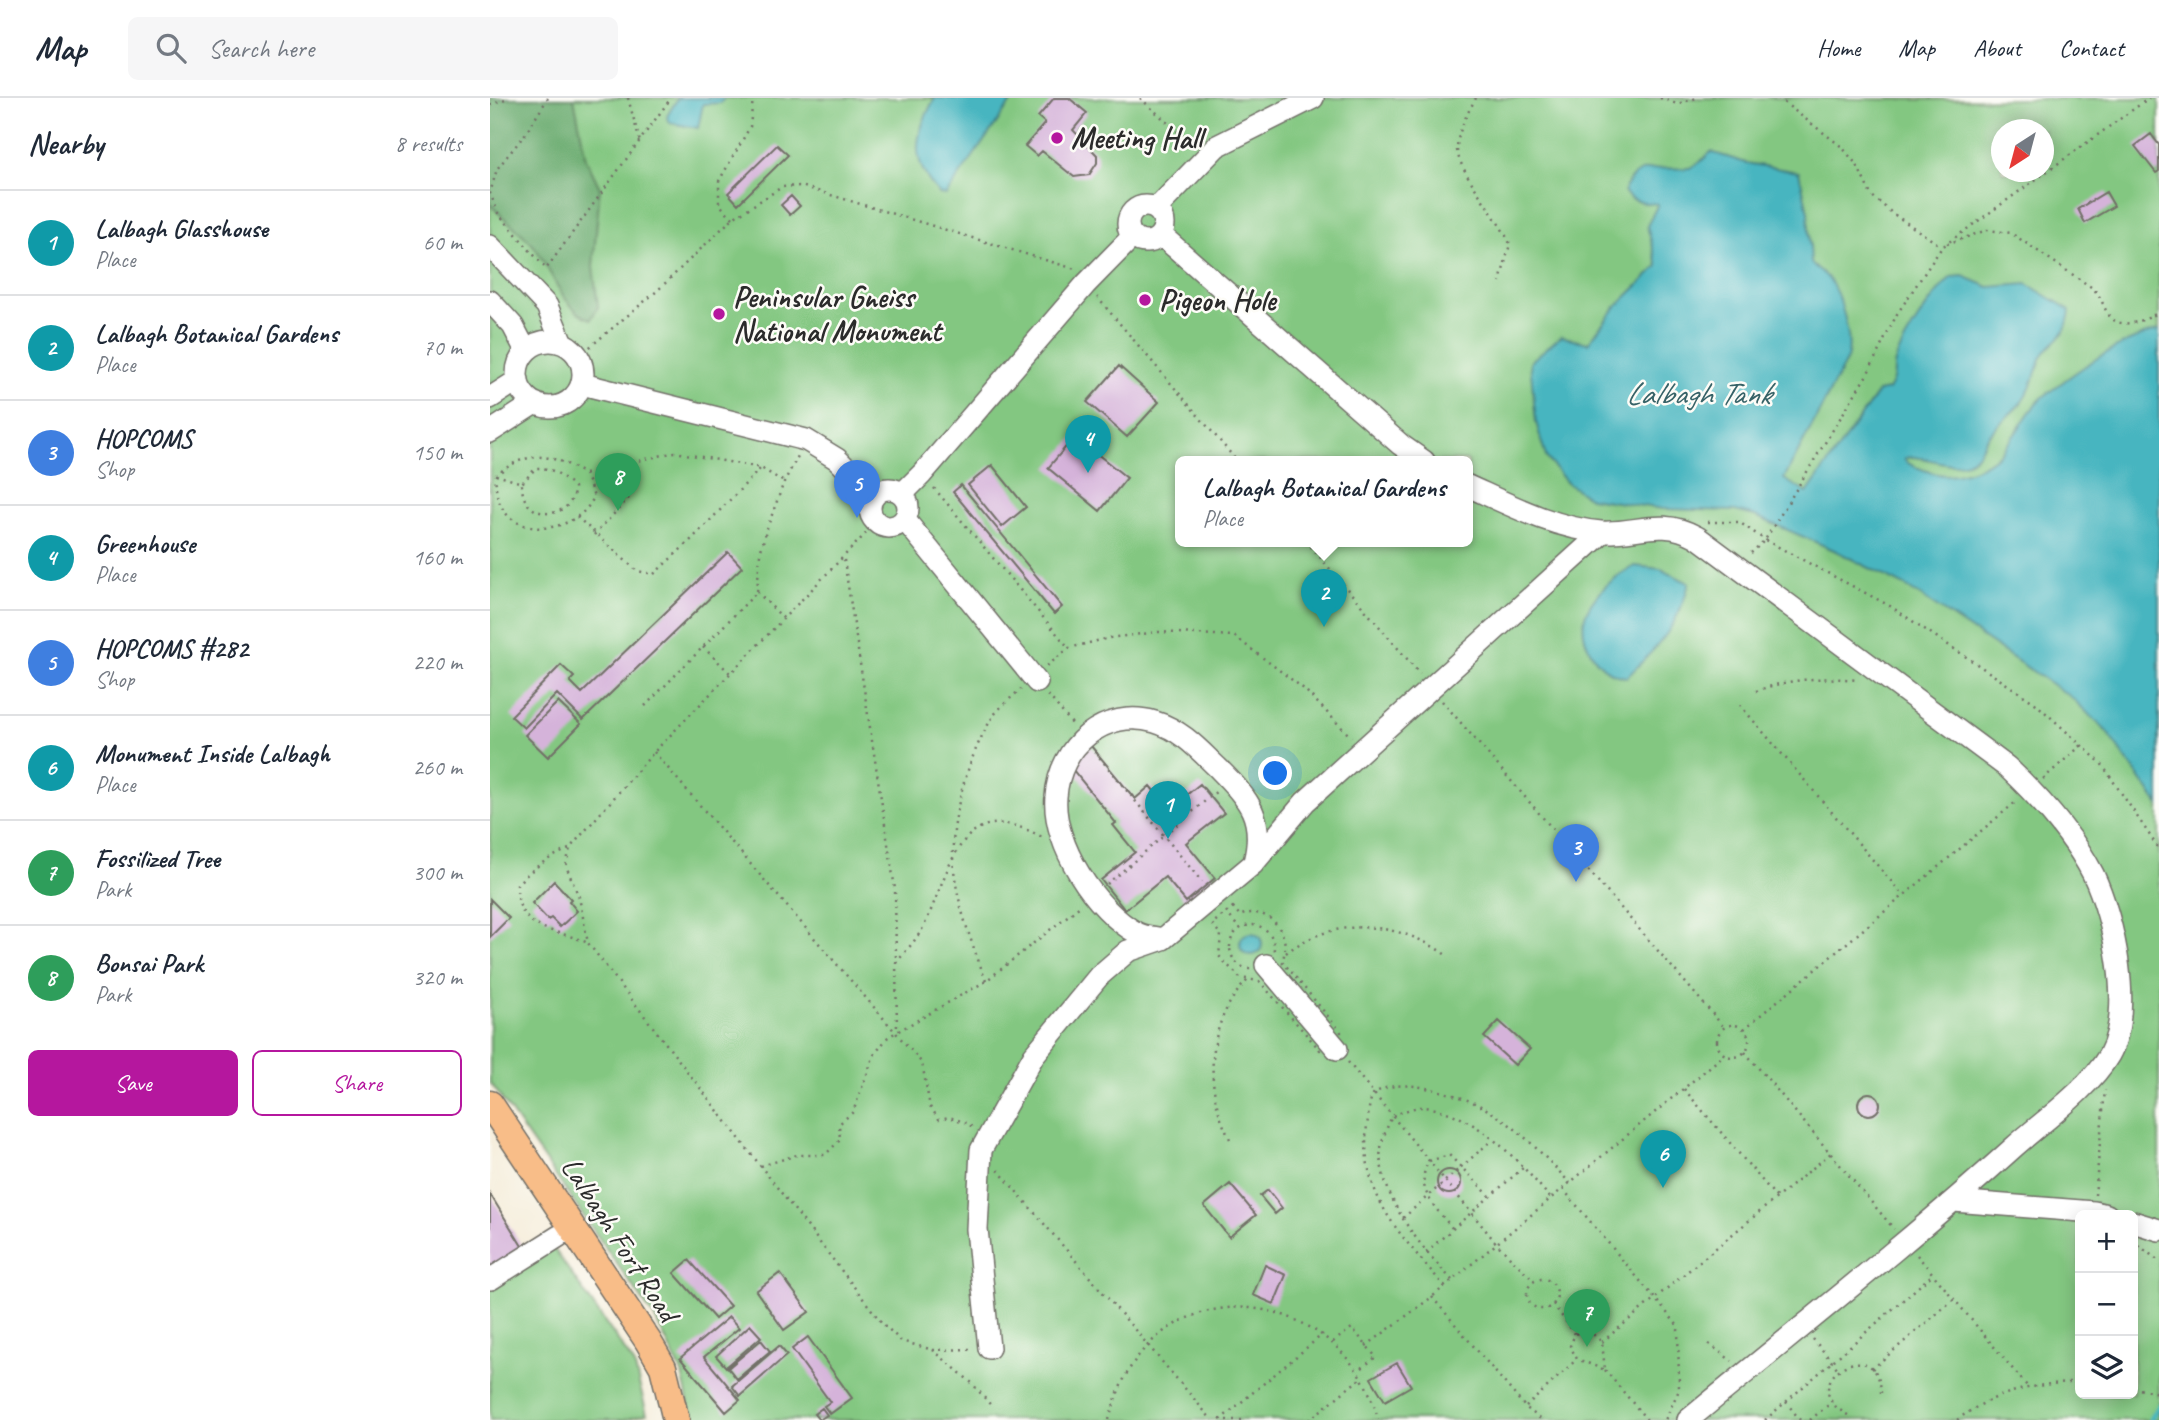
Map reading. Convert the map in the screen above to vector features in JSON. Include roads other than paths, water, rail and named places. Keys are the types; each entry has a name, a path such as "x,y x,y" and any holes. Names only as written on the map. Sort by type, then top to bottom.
{"main road":[{"name":"Lalbagh Fort Road","path":"490,1104 648,1341 663,1367 676,1420"},
{"name":"Lalbagh Fort Road","path":"490,1135 641,1359 661,1420"}],"street":[{"path":"1156,209 1217,146 1313,98"},
{"path":"1143,206 1156,209 1164,220 1161,235 1149,242 1133,236 1128,226 1132,214 1143,206"},
{"path":"1161,235 1417,456"},
{"path":"902,494 1091,279 1133,236"},
{"path":"490,246 547,306 562,343 579,356 583,367 582,384 575,396 566,403 556,406 536,403 525,395 518,380 519,362 526,351 541,342 562,343"},
{"path":"492,305 513,326 526,351"},
{"path":"490,398 518,380"},
{"path":"582,384 806,440 837,459 874,496"},
{"path":"490,432 536,403"},
{"path":"1473,488 1544,520 1603,532 1658,526 1684,530 1697,537 2007,767 2031,789 2050,808 2092,874 2106,914 2122,1002 2109,1055 2079,1089 1954,1201 1689,1420"},
{"path":"888,489 902,494 909,506 905,520 891,528 876,523 870,510 874,496 888,489"},
{"path":"905,520 1037,682"},
{"path":"989,1348 977,1228 981,1150 1026,1066 1099,976 1128,951 1163,939 1253,864 1305,802 1603,532"},
{"path":"1163,939 1139,934 1121,922 1093,896 1069,851 1057,818 1055,799 1063,769 1083,737 1113,721 1155,722 1189,741 1230,780 1260,826 1253,864"},
{"path":"1267,966 1337,1049"},
{"path":"1954,1201 2075,1211"},
{"path":"2138,1224 2159,1230"},
{"path":"491,1279 559,1236"}],"water":[{"path":"678,98 724,98 721,103 703,104 698,128 670,123 667,116"},
{"path":"935,98 1014,98 946,195 939,194 929,182 919,158 919,136"},
{"name":"Lalbagh Tank","path":"1711,152 1746,163 1799,172 1808,212 1811,263 1833,286 1845,317 1847,359 1784,479 1807,493 1878,392 1888,390 1893,380 1896,359 1906,338 1951,277 1963,276 1989,287 2027,284 2070,310 2062,335 2045,352 2025,398 1991,433 1974,458 1959,464 1916,457 1904,459 1936,474 1966,472 1986,464 2001,452 2048,393 2114,348 2159,330 2159,805 2106,731 2071,697 1907,587 1834,550 1755,516 1735,511 1663,509 1590,498 1567,483 1546,457 1536,422 1530,362 1561,336 1588,343 1616,307 1658,266 1647,226 1658,204 1640,202 1624,192 1634,175 1650,169 1692,167"},
{"path":"1635,566 1661,569 1689,583 1679,612 1666,635 1627,677 1607,670 1599,663 1587,643 1584,621 1591,604 1602,590"},
{"path":"1251,933 1259,936 1262,944 1259,952 1251,955 1243,952 1240,944 1243,936"}],"waterway":[{"path":"2151,1419 2159,1405"}],"place":[{"name":"Meeting Hall","path":"1057,138"},
{"name":"Pigeon Hole","path":"1145,300"},
{"name":"Peninsular Gneiss National Monument","path":"719,314"},
{"name":"Greenhouse","path":"1088,473"},
{"name":"Bonsai Park","path":"618,511"},
{"name":"HOPCOMS #282","path":"857,518"},
{"name":"Lalbagh Botanical Gardens","path":"1324,627"},
{"name":"Lalbagh Glasshouse","path":"1168,839"},
{"name":"HOPCOMS","path":"1576,882"},
{"name":"Monument Inside Lalbagh","path":"1663,1188"},
{"name":"Fossilized Tree","path":"1587,1347"}]}
